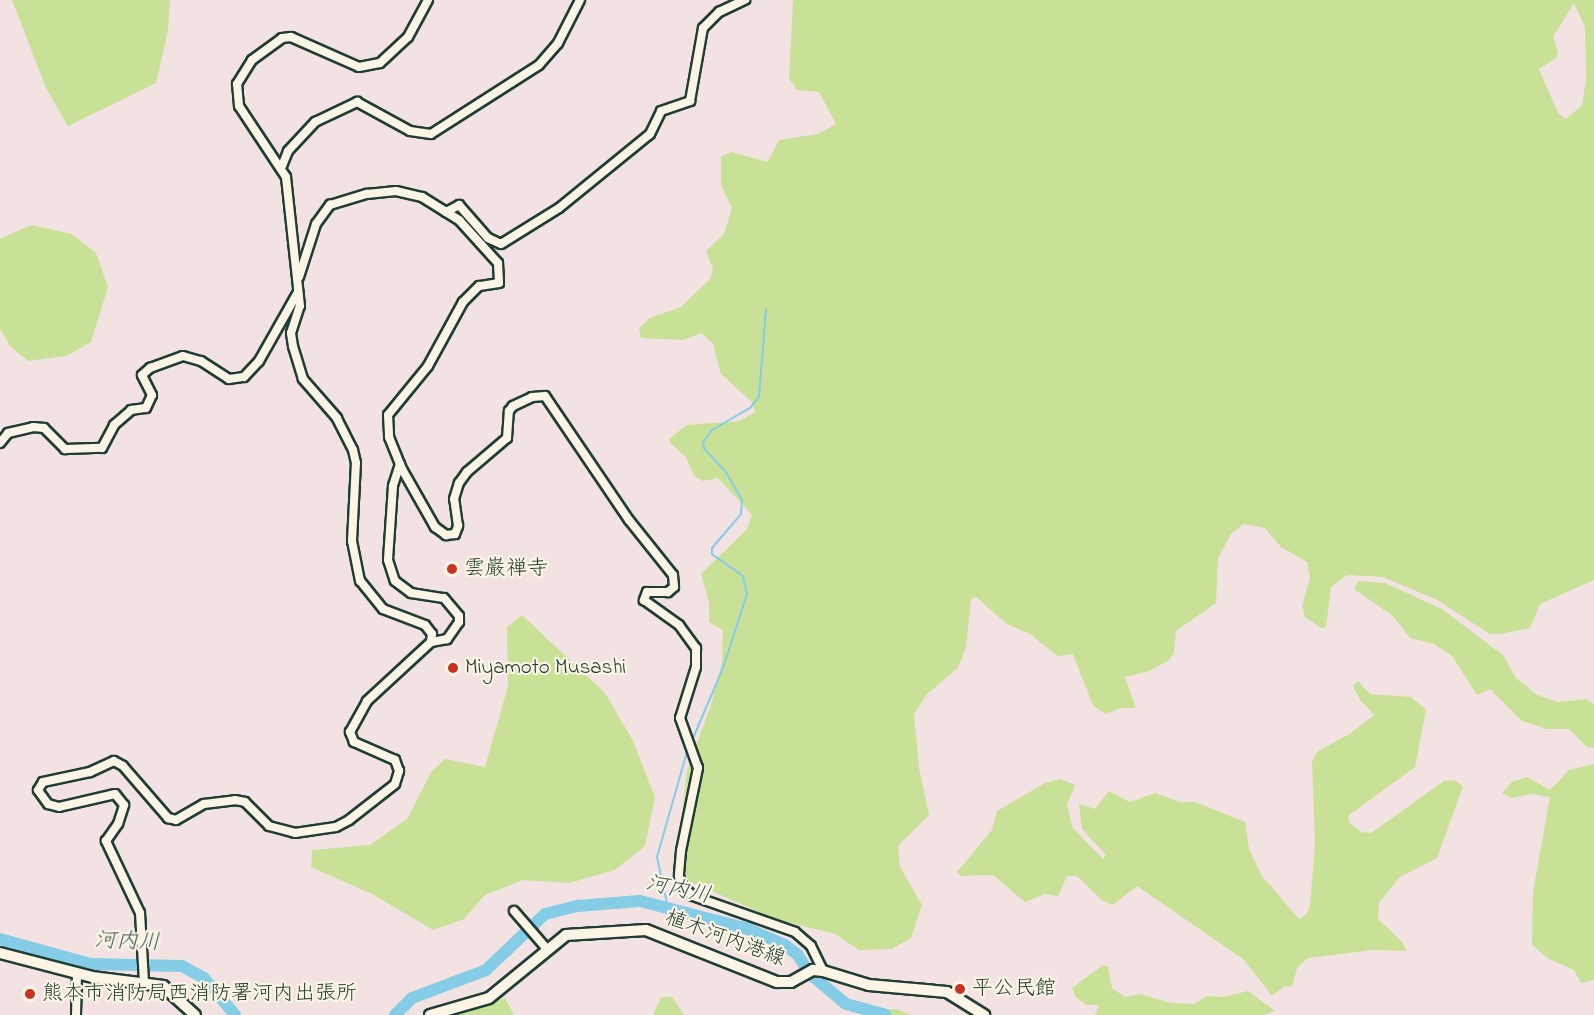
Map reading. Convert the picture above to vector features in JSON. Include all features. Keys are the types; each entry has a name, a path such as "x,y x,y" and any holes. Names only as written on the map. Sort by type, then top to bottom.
{"main road":[{"name":"植木河内港線","path":"430,1015 489,998 521,975 547,949 566,935 646,930 777,982 791,982 818,970"},
{"path":"0,952 77,974 144,977 163,986 195,1015"},
{"path":"818,970 869,985 947,992 984,1015"}],"street":[{"path":"144,977 146,959 140,912 106,841 123,815 120,798 100,796 59,807 40,797 39,785 90,772 114,761 123,766 168,818 176,820 204,804 225,799 244,802 269,826 295,833 336,827 395,784 399,771 395,760 354,742 350,732 367,701 430,642 432,634 425,625 383,609 360,581 352,541 353,450 337,418 303,379 297,364 291,333 300,306 291,198 282,166 239,106 237,84 252,60 282,38 291,37 359,67 369,67 380,63 408,37 428,0"},
{"path":"282,166 288,151 310,126 325,115 357,102 410,131 430,134 539,65 558,43 580,0"},
{"path":"446,212 459,205 488,238 501,244 559,208 650,134 661,111 690,101 703,28 719,12 745,0"},
{"path":"0,443 8,433 33,427 44,428 65,450 102,448 114,424 131,411 146,408 152,395 142,375 183,356 201,361 229,379 244,377 278,331 298,287 316,224 330,206 367,194 396,191 422,197 459,220 498,263 499,283 479,286 463,302 428,366 391,410 387,428 400,464 435,527 446,535 454,534 458,526 454,499 459,483 467,472 507,438 508,411 532,397 545,396 629,520 673,575 674,586 668,592 647,592 644,600 679,625 696,648 696,667 680,718 698,768 681,851 679,876 683,887 693,896 795,932 811,946 818,970"},
{"path":"400,464 393,486 388,549 395,581 411,593 444,598 459,616 459,622 447,639 430,642"},
{"path":"514,911 534,937 547,949"},
{"path":"76,1015 77,974"}],"green space":[{"path":"12,0 170,0 168,31 156,83 68,126 46,88"},
{"path":"793,0 1594,0 1594,580 1540,604 1530,628 1490,634 1437,600 1383,577 1347,575 1331,587 1326,627 1321,628 1305,617 1302,607 1310,577 1307,562 1281,547 1265,528 1243,524 1231,534 1218,558 1216,603 1176,631 1174,653 1168,661 1149,671 1125,677 1136,708 1120,708 1106,714 1093,706 1073,654 1058,656 1030,634 1007,624 976,597 971,599 966,647 958,668 927,694 914,714 919,768 929,815 898,846 900,867 922,905 911,938 892,949 859,950 835,934 775,919 689,881 685,872 682,816 687,771 711,705 722,661 723,630 709,622 709,602 701,574 747,529 752,515 718,478 703,481 694,476 686,457 670,443 670,438 687,425 740,421 755,412 752,402 721,374 713,344 702,333 682,340 641,338 639,328 650,318 681,307 710,279 713,269 706,251 724,234 732,208 721,185 721,157 731,152 768,162 779,140 818,134 836,124 819,92 797,90 789,78","holes":["1574,3 1585,27 1586,80 1582,105 1566,119 1558,113 1539,69 1556,58 1558,52 1553,37"]},
{"path":"31,225 72,234 96,253 108,287 91,342 66,356 28,361 10,346 0,329 0,239"},
{"path":"1358,581 1385,583 1442,609 1504,656 1515,677 1537,695 1558,702 1586,699 1594,704 1594,748 1587,747 1569,729 1547,729 1522,721 1490,689 1477,695 1452,656 1434,644 1410,638 1393,616 1354,589"},
{"path":"522,615 605,693 633,741 655,797 645,846 615,870 569,883 523,880 485,895 464,919 433,930 372,894 311,867 312,850 370,845 407,819 432,771 445,759 485,767 508,686 507,627"},
{"path":"1358,681 1370,694 1411,697 1426,710 1415,767 1348,816 1349,822 1361,832 1371,833 1444,781 1454,780 1463,786 1437,858 1400,877 1379,902 1378,919 1402,942 1407,951 1373,950 1308,958 1297,968 1292,987 1285,986 1272,996 1243,959 1137,886 1113,905 1103,901 1077,876 1067,876 1058,896 1045,894 1025,902 993,875 961,876 957,872 992,830 997,811 1045,783 1060,779 1075,785 1067,805 1073,828 1103,859 1106,855 1082,829 1079,804 1095,809 1109,791 1130,802 1155,793 1180,802 1195,802 1245,822 1249,849 1262,876 1299,919 1307,914 1310,905 1315,845 1312,761 1317,752 1351,733 1374,715 1360,700 1353,686"},
{"path":"1594,764 1594,980 1581,983 1574,970 1549,959 1532,945 1533,892 1550,797 1531,794 1511,798 1502,793 1512,782 1527,777 1550,790 1569,770"},
{"path":"1103,965 1108,967 1112,988 1125,997 1140,994 1171,1003 1194,1004 1207,996 1223,997 1248,991 1275,1011 1262,1015 1095,1015 1099,1005 1086,1005 1076,997 1072,988"},
{"path":"661,997 672,997 684,1015 653,1015"},
{"path":"505,998 514,1015 455,1015"},
{"path":"896,1009 912,1015 868,1015 870,1011"}],"waterway":[{"path":"691,743 723,668 747,594 743,576 712,554 712,548 741,514 742,500 726,472 704,448 703,442 712,430 750,408 759,397 766,309"},
{"path":"668,908 657,857 688,748"},
{"name":"河内川","path":"395,1015 412,998 486,970 545,914 578,906 640,901 748,929 785,945 798,955 809,973 846,1004 886,1015"},
{"name":"河内川","path":"0,939 90,964 182,966 204,978 235,1015"}],"place":[{"name":"雲巌禅寺","path":"452,569"},
{"name":"Miyamoto Musashi","path":"453,668"},
{"name":"平公民館","path":"960,989"},
{"name":"熊本市消防局西消防署河内出張所","path":"30,994"}]}
